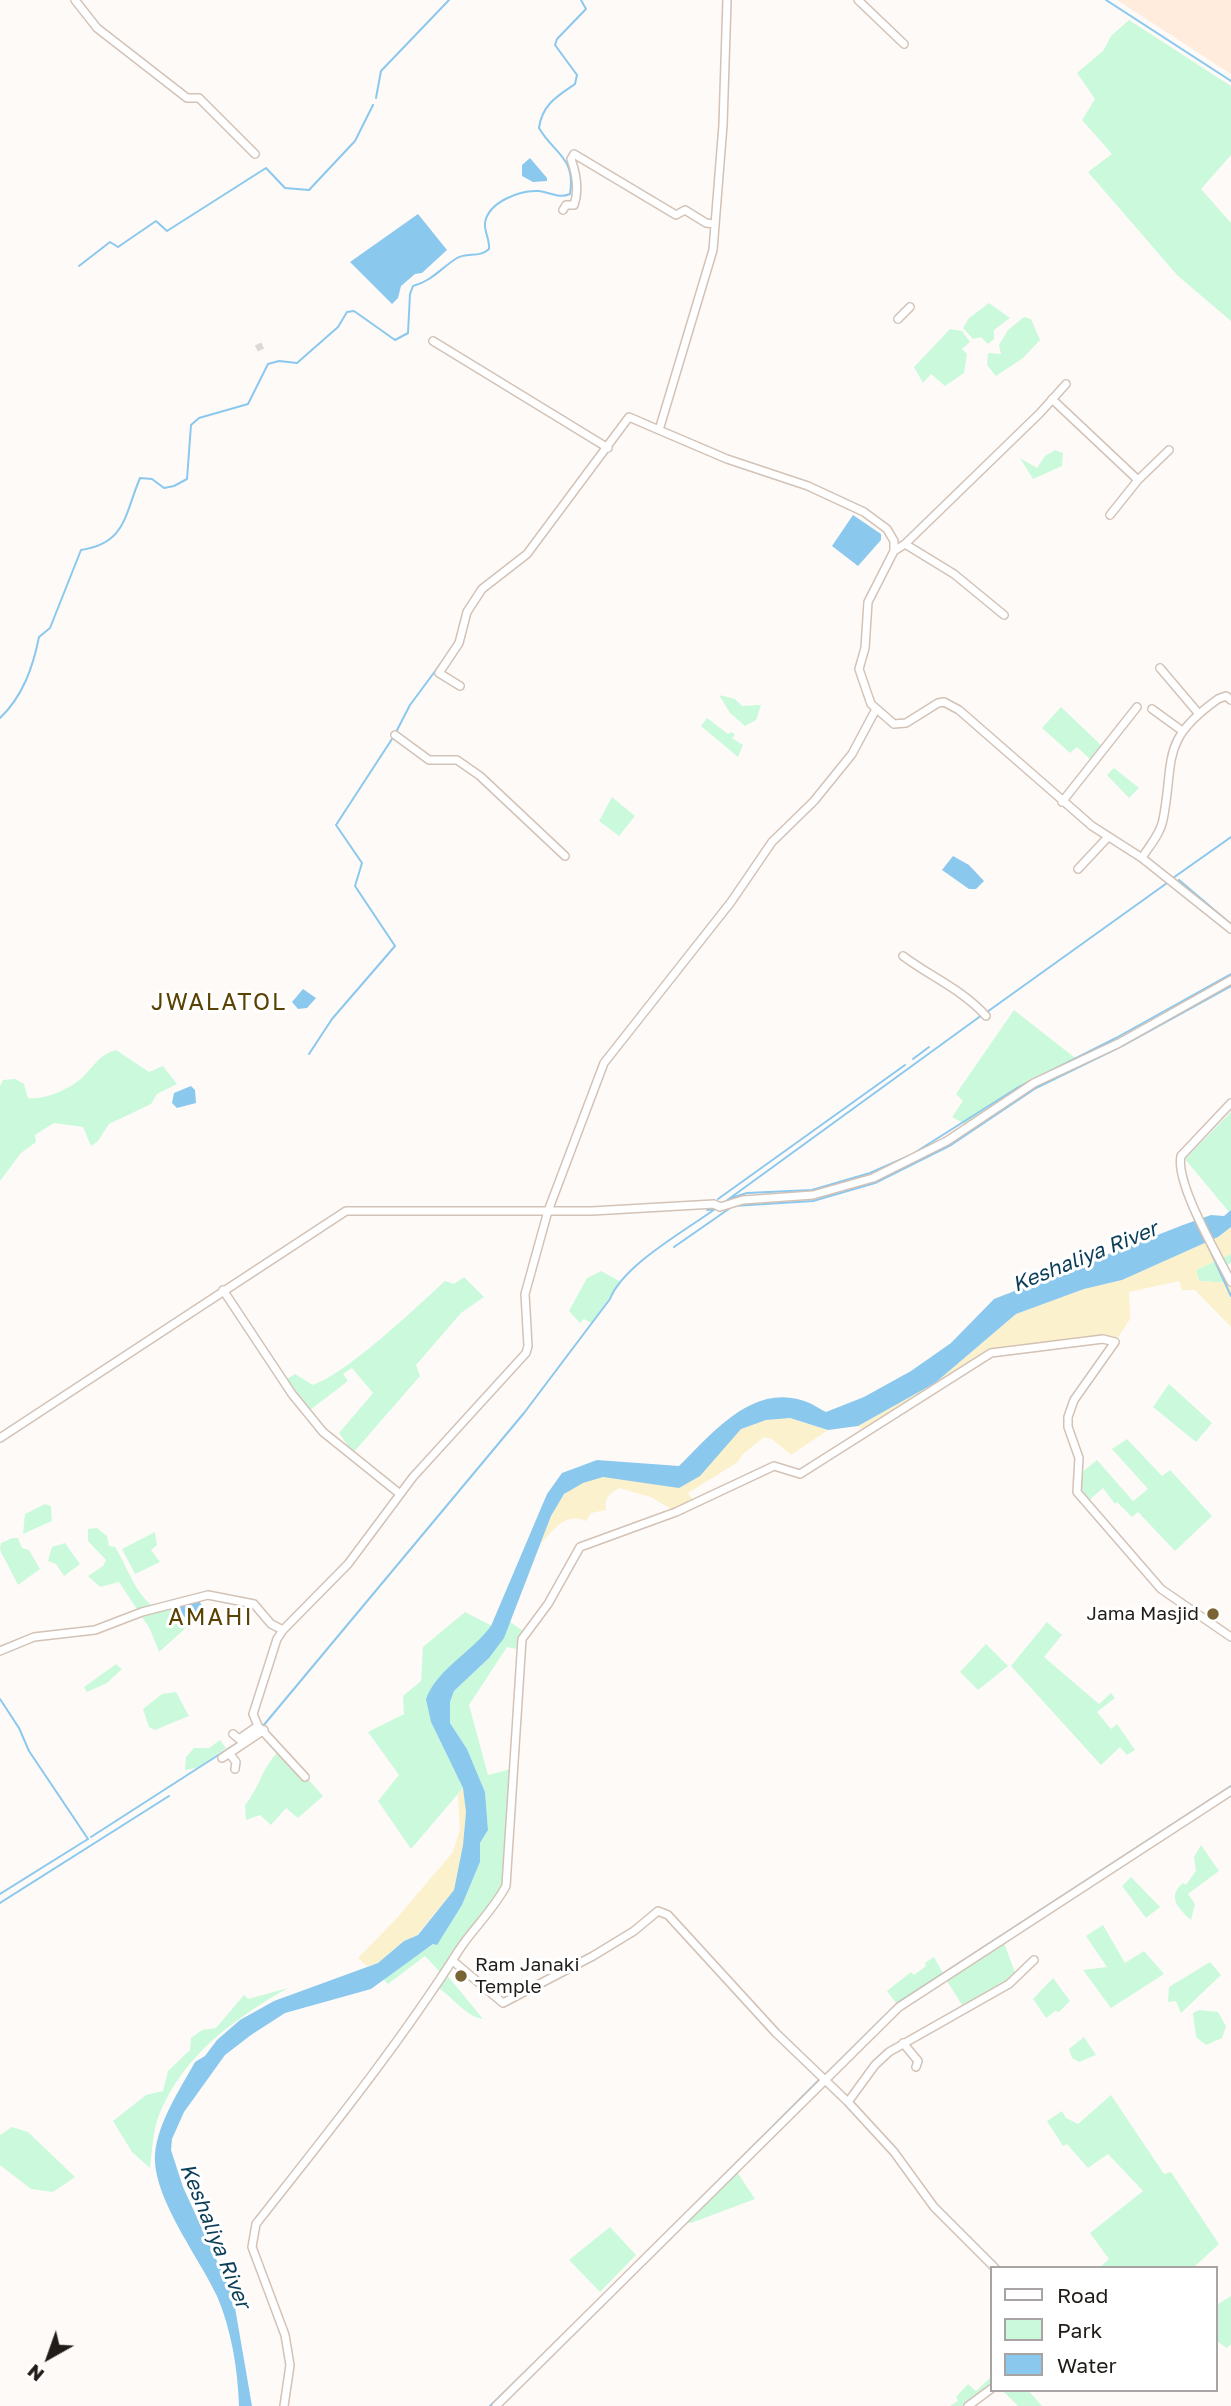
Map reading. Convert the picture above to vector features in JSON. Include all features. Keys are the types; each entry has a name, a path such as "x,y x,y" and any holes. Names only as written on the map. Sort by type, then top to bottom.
{"street":[{"path":"659,430 713,250 728,1 737,0"},
{"path":"858,0 904,44"},
{"path":"76,1 97,28 187,98 199,98 255,154"},
{"path":"563,210 566,205 574,205 577,200 576,173 571,159 574,154 676,215 685,210 706,223 715,224"},
{"path":"898,319 909,307"},
{"path":"433,341 608,448"},
{"path":"1066,384 908,542 894,551 868,602 865,648 859,669 876,709 894,724 906,723 931,705 944,702 958,710 1062,802 1108,837 1142,858 1231,929"},
{"path":"1052,399 1138,480"},
{"path":"460,686 439,673 459,643 467,612 482,589 527,554 629,417 814,489 864,512 892,535 908,542 954,574 1004,615"},
{"path":"1110,515 1138,480 1169,450"},
{"path":"892,535 894,551"},
{"path":"1160,668 1199,714"},
{"path":"1142,858 1156,838 1163,820 1170,757 1181,730 1218,699 1226,696 1231,700"},
{"path":"1062,802 1137,707"},
{"path":"305,1777 261,1728 253,1714 257,1696 283,1630 348,1564 400,1494 489,1390 526,1353 528,1346 525,1294 548,1211 604,1063 731,902 772,842 814,801 852,754 876,709"},
{"path":"1152,709 1181,730"},
{"path":"395,735 429,761 457,760 480,776 565,856"},
{"path":"1077,869 1108,837"},
{"path":"903,956 939,983 948,984 984,1014"},
{"path":"0,1438 346,1211 548,1211 714,1204 726,1207 743,1200 813,1195 873,1178 947,1141 1034,1083 1119,1043 1231,980"},
{"path":"1231,1103 1181,1156 1179,1165 1196,1209 1231,1282"},
{"path":"223,1290 292,1394 323,1432 400,1494"},
{"path":"284,2406 290,2365 285,2335 252,2247 256,2224 333,2126 493,1910 506,1886 522,1639 548,1604 580,1547 676,1512 774,1466 800,1474 991,1353 1091,1340 1115,1342 1088,1384 1074,1400 1068,1417 1068,1427 1079,1458 1077,1492 1161,1589 1231,1637"},
{"path":"0,1651 34,1637 95,1630 142,1612 208,1595 254,1604 271,1624 283,1630"},
{"path":"233,1734 239,1739 261,1728"},
{"path":"235,1769 236,1762 225,1755 261,1728"},
{"path":"496,2406 899,2007 1231,1791"},
{"path":"453,1961 503,2003 593,1956 634,1931 651,1916 662,1912 770,2026 848,2102 894,2152 934,2207 993,2266"},
{"path":"848,2102 875,2065 903,2043 1009,1984 1034,1961"},
{"path":"903,2043 918,2060 916,2067"},
{"path":"968,2406 990,2390"}],"shaded area":[{"path":"1117,0 1231,0 1231,74"}],"green space":[{"path":"1129,20 1231,86 1231,155 1201,189 1231,223 1231,321 1178,276 1088,172 1112,154 1082,120 1095,99 1077,73 1103,51 1111,36"},
{"path":"989,303 1010,318 994,330 994,339 988,344 981,337 973,339 963,328 969,318"},
{"path":"1024,317 1031,319 1040,340 1023,358 996,376 987,365 988,353 1001,354 999,345 1008,330"},
{"path":"950,329 962,331 970,342 962,349 967,354 964,373 945,386 931,374 923,383 914,367"},
{"path":"1055,450 1063,453 1062,466 1033,479 1020,458 1037,468 1045,456"},
{"path":"719,695 735,699 742,706 761,705 756,720 745,726 730,713"},
{"path":"1061,707 1103,747 1092,761 1077,747 1070,753 1042,728"},
{"path":"707,718 728,734 732,732 735,735 732,738 743,745 738,757 701,726"},
{"path":"1114,768 1139,788 1129,798 1107,775"},
{"path":"612,797 635,816 619,836 599,821"},
{"path":"1014,1010 1079,1061 1034,1083 969,1126 952,1117 963,1101 956,1094"},
{"path":"116,1050 149,1072 163,1066 177,1084 157,1094 151,1104 109,1124 98,1141 91,1146 83,1127 54,1123 35,1135 36,1142 21,1153 0,1181 0,1086 3,1080 15,1079 24,1084 28,1098 49,1095 78,1081 102,1057"},
{"path":"1231,1112 1231,1210 1229,1212 1185,1159"},
{"path":"1231,1254 1231,1263 1224,1267 1231,1283 1199,1281 1196,1270"},
{"path":"601,1271 621,1282 591,1323 584,1319 580,1323 569,1311 587,1278"},
{"path":"464,1277 484,1297 461,1313 416,1365 420,1376 353,1453 339,1433 373,1393 352,1368 343,1374 348,1381 310,1410 287,1379 295,1374 313,1385 328,1378 381,1339 445,1281 454,1284"},
{"path":"1169,1384 1212,1423 1196,1442 1153,1407"},
{"path":"1127,1439 1162,1476 1170,1470 1212,1516 1175,1551 1138,1512 1132,1517 1117,1502 1115,1504 1103,1488 1086,1503 1077,1492 1076,1477 1097,1460 1133,1501 1148,1489 1112,1449"},
{"path":"45,1504 51,1506 52,1521 23,1534 25,1514"},
{"path":"97,1528 107,1536 109,1546 115,1547 143,1597 158,1610 174,1605 189,1625 159,1652 150,1629 119,1582 100,1587 88,1576 103,1566 106,1560 88,1541 88,1529"},
{"path":"155,1532 157,1545 151,1550 160,1562 135,1574 122,1549"},
{"path":"18,1538 22,1548 29,1550 40,1569 18,1585 0,1550 1,1543"},
{"path":"65,1543 80,1564 64,1576 56,1564 48,1561 52,1547"},
{"path":"465,1612 492,1626 430,1690 431,1722 463,1788 411,1849 378,1801 399,1775 368,1732 404,1714 403,1696 421,1681 423,1647"},
{"path":"510,1622 523,1631 529,1629 522,1650 507,1647 469,1705 488,1775 515,1768 506,1886 461,1947 447,1975 483,2019 470,2014 432,1984 439,1971 425,1956 388,1984 383,1979 438,1941 462,1905 480,1862 480,1843 488,1830 485,1792 467,1749 450,1723 450,1702 454,1691 489,1658"},
{"path":"1047,1622 1062,1635 1044,1657 1099,1704 1111,1693 1115,1698 1097,1712 1111,1729 1117,1724 1135,1750 1127,1755 1120,1747 1101,1765 1011,1666"},
{"path":"986,1644 1008,1666 978,1690 960,1672"},
{"path":"116,1664 122,1669 107,1683 87,1692 84,1687"},
{"path":"176,1692 189,1716 155,1730 149,1727 143,1709 162,1694"},
{"path":"220,1740 226,1748 197,1768 185,1770 186,1757 194,1748 209,1748"},
{"path":"281,1749 323,1796 298,1818 286,1808 271,1825 260,1815 246,1820 245,1805 269,1763"},
{"path":"1201,1845 1219,1871 1188,1894 1195,1904 1191,1920 1176,1903 1175,1893 1183,1883 1186,1885 1196,1871 1194,1857"},
{"path":"1131,1877 1160,1907 1146,1918 1122,1886"},
{"path":"1103,1925 1125,1963 1144,1951 1164,1974 1111,2008 1083,1970 1107,1967 1086,1936"},
{"path":"1003,1940 1017,1978 964,2008 945,1978 899,2007 887,1991 911,1972 914,1975 934,1957 945,1977"},
{"path":"1210,1962 1221,1975 1181,2013 1176,2001 1168,2002 1169,1987"},
{"path":"1053,1978 1070,2001 1059,2012 1055,2011 1046,2018 1033,1999"},
{"path":"288,1988 230,2026 197,2056 182,2074 159,2115 150,2168 132,2152 113,2121 146,2095 163,2091 168,2071 190,2050 191,2038 202,2030 216,2028 244,1995 248,1999"},
{"path":"1199,2010 1218,2012 1226,2026 1222,2038 1206,2045 1196,2037 1193,2013"},
{"path":"1084,2037 1096,2055 1079,2062 1072,2058 1069,2049"},
{"path":"1111,2095 1164,2174 1171,2172 1219,2244 1195,2266 1101,2266 1109,2259 1090,2233 1143,2191 1108,2154 1088,2168 1067,2144 1063,2146 1047,2121 1062,2111 1066,2118 1078,2124"},
{"path":"12,2127 28,2132 75,2177 53,2192 31,2189 0,2165 0,2135"},
{"path":"735,2169 755,2199 691,2223 682,2222"},
{"path":"610,2227 636,2255 600,2292 569,2260"},
{"path":"1231,2296 1231,2344 1227,2348 1217,2341 1217,2305"},
{"path":"990,2378 990,2390 968,2406 950,2406 958,2401 956,2397 968,2384 976,2391"},
{"path":"1004,2392 1030,2392 1042,2406 1018,2406"}],"sand":[{"path":"1231,1227 1231,1254 1196,1270 1199,1281 1231,1283 1231,1327 1195,1290 1182,1290 1179,1281 1129,1292 1130,1319 1115,1342 1103,1339 991,1353 865,1432 858,1426 935,1383 1016,1314 1084,1289 1122,1280 1218,1237"},
{"path":"789,1418 828,1430 791,1455 772,1439 764,1437 743,1454 738,1462 688,1493 695,1503 676,1512 651,1497 619,1488 608,1497 606,1510 591,1513 586,1521 565,1521 540,1545 556,1506 575,1485 603,1477 619,1477 679,1488 741,1429 766,1420"},
{"path":"463,1788 466,1812 454,1890 417,1935 404,1941 378,1963 367,1966 358,1958 397,1918 453,1852 460,1829 458,1795"}],"water":[{"path":"530,158 547,181 533,182 522,176 522,165"},
{"path":"418,214 447,250 422,273 415,274 401,286 398,298 392,304 350,262"},
{"path":"853,515 881,534 881,540 858,566 832,546"},
{"path":"953,856 969,865 984,881 976,889 969,889 942,870"},
{"path":"303,989 316,998 307,1008 298,1009 292,1002"},
{"path":"191,1086 195,1090 196,1103 177,1108 172,1103 174,1093"},
{"path":"1231,1210 1231,1227 1218,1237 1122,1280 1084,1289 1016,1314 935,1383 858,1426 828,1430 790,1418 766,1420 741,1429 700,1476 679,1488 603,1477 583,1483 564,1494 551,1516 504,1638 489,1658 454,1691 450,1702 450,1723 467,1749 485,1792 488,1830 480,1843 480,1862 462,1905 437,1945 433,1944 371,1989 285,2013 225,2055 184,2112 172,2139 171,2150 183,2187 233,2296 252,2406 239,2406 233,2350 222,2308 161,2189 155,2154 160,2130 195,2062 205,2056 217,2040 240,2020 274,2001 378,1963 404,1941 418,1935 454,1890 466,1812 463,1788 431,1722 426,1699 438,1678 491,1626 547,1494 562,1473 597,1460 679,1466 733,1416 748,1406 765,1400 782,1397 801,1400 826,1412 864,1397 911,1371 951,1343 994,1299 1183,1225 1211,1215 1224,1216"},
{"path":"199,1600 205,1612 197,1619 187,1620 176,1606"}],"waterway":[{"path":"376,98 381,71 449,0"},
{"path":"0,718 15,700 26,680 39,637 50,628 81,550 107,541 115,534 126,516 140,478 152,479 164,488 187,479 191,425 199,418 248,404 268,364 279,361 297,363 338,327 347,312 354,311 395,340 408,333 410,294 413,286 431,278 457,258 489,249 485,223 487,216 498,203 531,191 558,196 570,194 571,182 567,164 539,128 547,107 575,84 577,75 555,45 557,39 586,9 581,0"},
{"path":"1106,0 1231,81"},
{"path":"79,266 110,242 118,247 156,221 167,231 266,168 285,188 309,190 355,141 373,105"},
{"path":"395,734 410,705 450,651"},
{"path":"309,1054 332,1019 395,946 355,886 362,863 336,825 392,739"},
{"path":"1173,878 1231,837"},
{"path":"1179,880 1231,924"},
{"path":"987,1012 1167,883"},
{"path":"731,1198 747,1193 812,1190 870,1173 911,1155 1017,1088 1116,1038 1231,974"},
{"path":"674,1247 733,1206 813,1201 875,1183 951,1145 1036,1088 1122,1046 1231,986"},
{"path":"726,1201 982,1015"},
{"path":"913,1059 929,1047"},
{"path":"718,1199 905,1065"},
{"path":"263,1726 524,1413 617,1286 641,1261 715,1209"},
{"path":"707,1210 716,1209"},
{"path":"1208,1246 1231,1296"},
{"path":"0,1699 19,1728 29,1751 88,1839 0,1894"},
{"path":"91,1837 237,1743"},
{"path":"824,2076 899,2002 1231,1786"},
{"path":"0,1903 169,1796"},
{"path":"695,2204 820,2079"},
{"path":"490,2406 572,2326"}],"tunnel":[{"path":"258,344 261,350"}],"place":[{"name":"Jama Masjid","path":"1213,1614"},
{"name":"Ram Janaki Temple","path":"461,1976"}],"district":[{"name":"JWALATOL","path":"219,1003"},
{"name":"AMAHI","path":"211,1618"}],"water label":[{"name":"Keshaliya River","path":"1085,1257"},
{"name":"Keshaliya River","path":"215,2236"}]}
